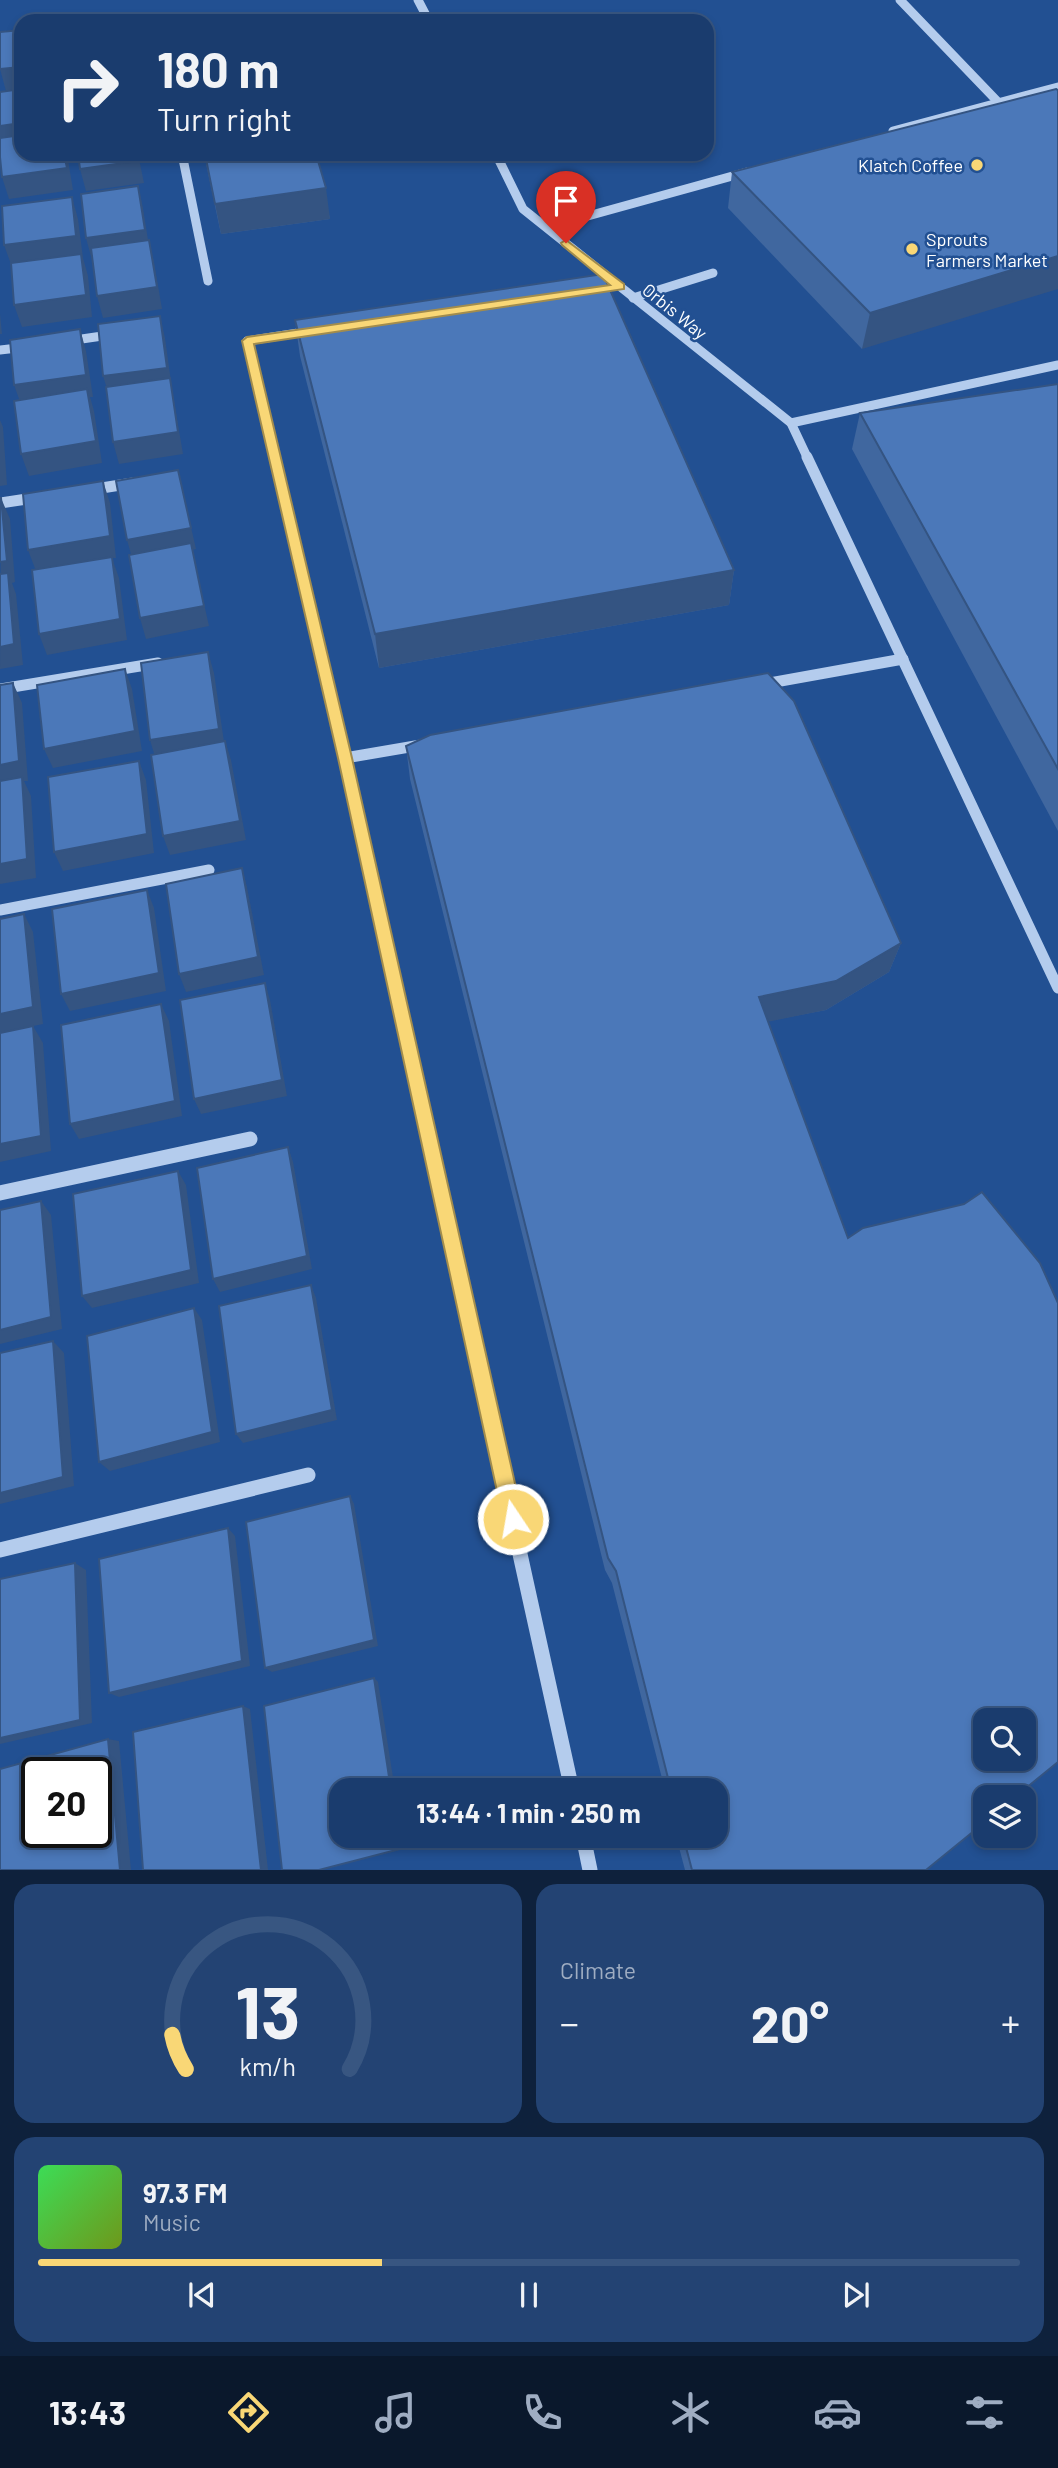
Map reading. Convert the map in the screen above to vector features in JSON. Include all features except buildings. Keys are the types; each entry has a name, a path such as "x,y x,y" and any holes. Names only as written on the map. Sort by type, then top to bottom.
{"lane":[{"path":"900,0 998,102"},
{"path":"880,135 1058,87"},
{"path":"184,161 208,281"},
{"name":"Orbis Way","path":"499,161 523,209 791,423"},
{"path":"548,228 764,167"},
{"path":"633,298 713,273"},
{"path":"606,289 620,287"},
{"path":"316,331 247,341 345,758 569,1778"},
{"path":"51,343 129,332"},
{"path":"0,350 39,345"},
{"path":"1058,365 791,423 1058,988"},
{"path":"79,491 145,481"},
{"path":"0,503 53,495"},
{"path":"739,688 902,659"},
{"path":"0,688 169,661"},
{"path":"345,758 440,741"},
{"path":"0,910 209,870"},
{"path":"0,1194 250,1139"},
{"path":"0,1550 308,1475"},
{"path":"585,1848 590,1870"}],"place":[{"name":"Klatch Coffee","path":"977,165"},
{"name":"Sprouts Farmers Market","path":"912,249"}],"route":[{"path":"513,1519 345,758 247,341 620,287 566,243"}]}
